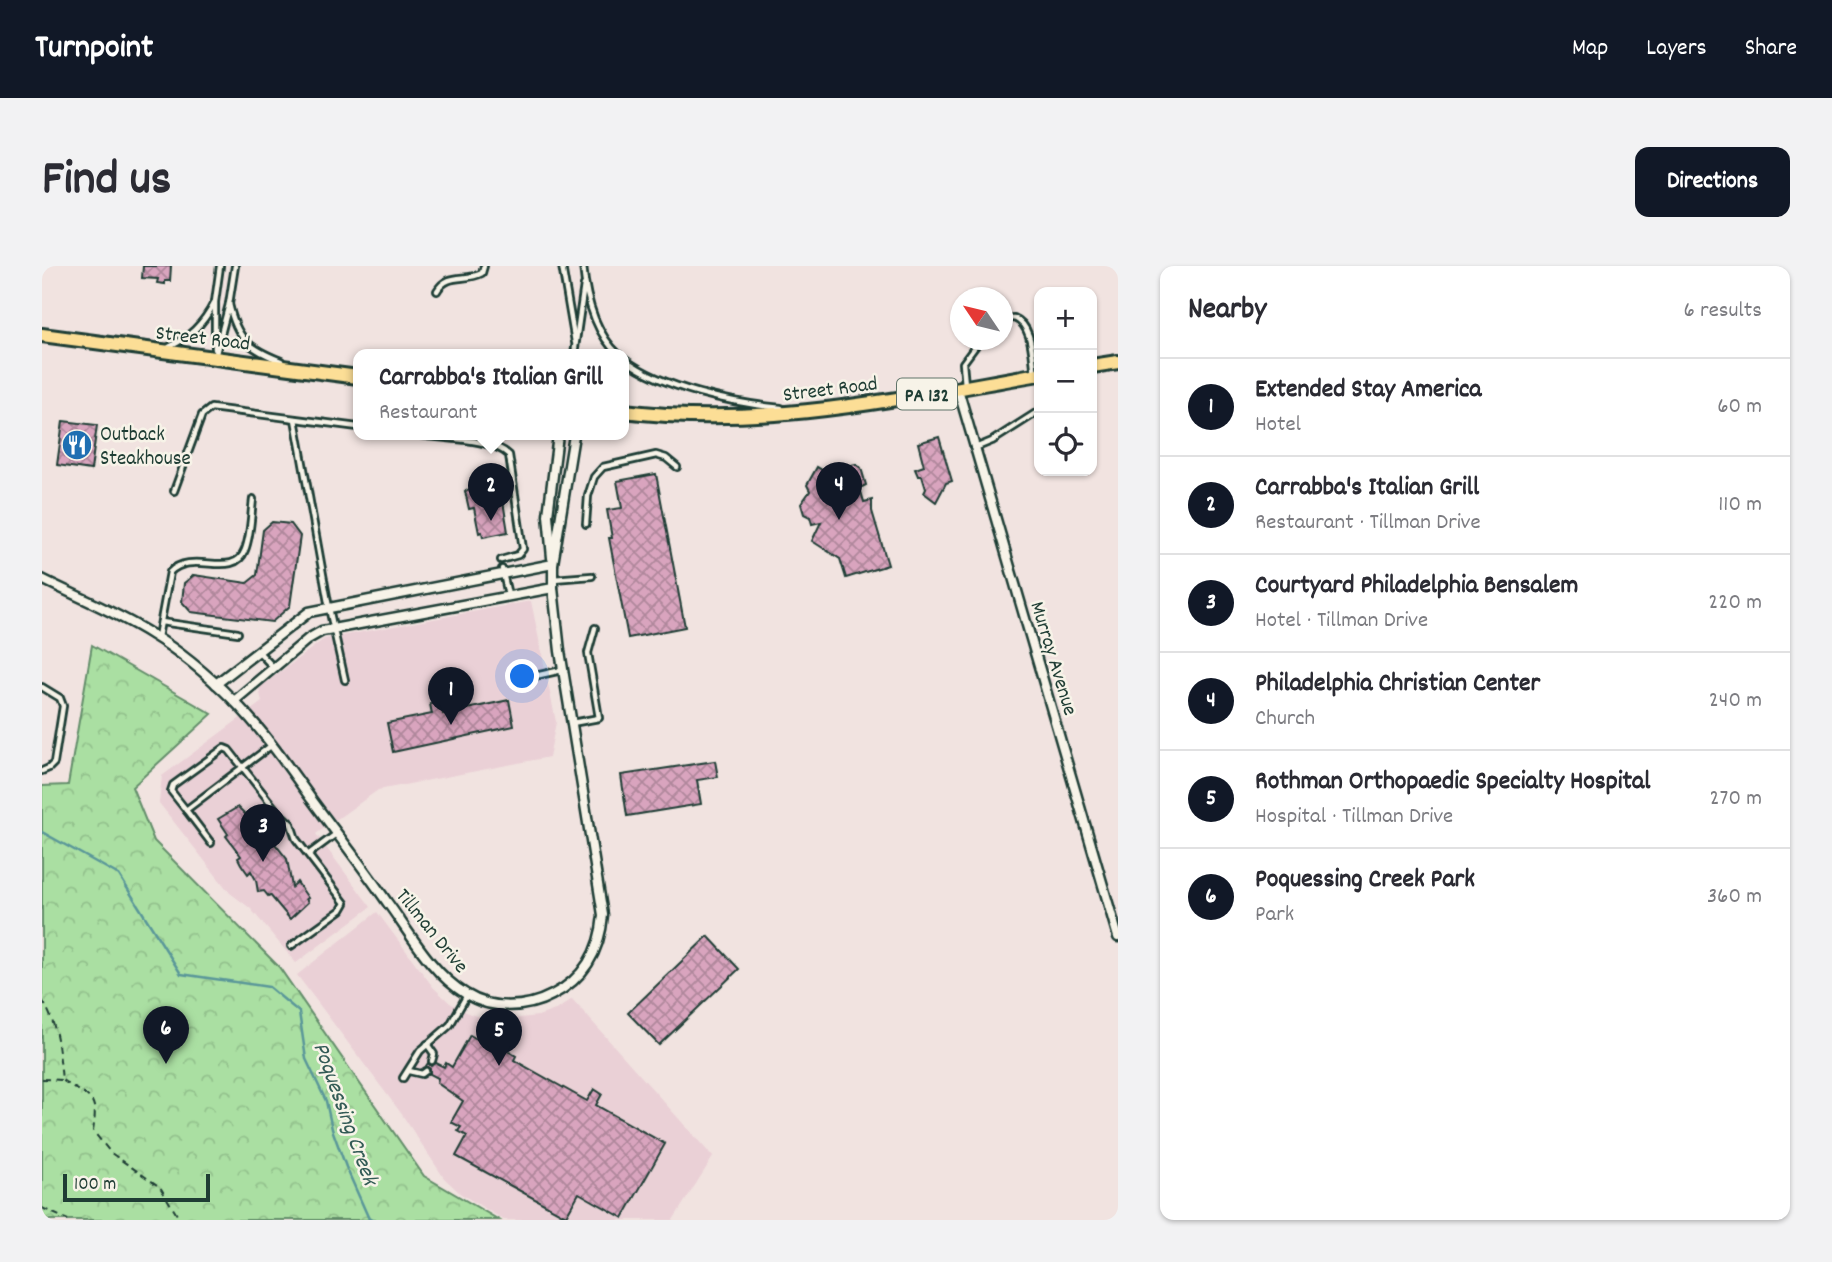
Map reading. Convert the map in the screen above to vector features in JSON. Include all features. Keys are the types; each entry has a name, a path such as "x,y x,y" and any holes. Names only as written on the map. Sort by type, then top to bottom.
{"main road":[{"name":"Street Road","path":"42,335 353,376"},
{"path":"1097,365 1118,362"},
{"name":"Street Road","path":"629,411 706,417 813,412 1034,376"}],"street":[{"name":"Murray Avenue","path":"961,388 975,448 1118,937"},
{"name":"Tillman Drive","path":"42,579 114,613 158,638 234,701 272,745 445,979 467,995 488,1003 505,1006 543,1000 572,982 586,967 602,932 602,899 563,670 553,584 548,515 557,440"},
{"name":"Tillman Drive","path":"553,564 572,440"},
{"path":"216,684 301,616 503,572 553,564"},
{"path":"234,701 308,639 333,627 508,596 553,584"}],"lane":[{"path":"215,358 215,302 220,266"},
{"path":"215,358 235,266"},
{"path":"437,290 450,278 475,277 482,273 484,266"},
{"path":"562,266 575,342"},
{"path":"583,266 594,319 613,349"},
{"path":"574,349 584,280"},
{"path":"160,351 174,345 194,330 208,315 215,302"},
{"path":"229,303 233,320 243,340 262,353 299,369"},
{"path":"1013,318 1024,325 1034,361"},
{"path":"961,388 963,363 973,350"},
{"path":"629,362 646,374 695,390 755,405 813,412"},
{"path":"174,491 202,415 211,408 353,426"},
{"path":"975,448 992,441 1036,413"},
{"path":"295,419 329,608 345,680"},
{"path":"461,440 485,443 501,448 509,455 523,549 518,555 501,560"},
{"path":"586,524 587,496 594,477 603,467 656,455 666,458 677,467"},
{"path":"158,638 168,578 174,568 189,561 229,564 244,553 253,499"},
{"path":"503,572 508,596"},
{"path":"553,584 592,576"},
{"path":"161,622 238,633"},
{"path":"572,723 599,719 588,653 595,628"},
{"path":"258,651 274,668"},
{"path":"526,678 563,670"},
{"path":"42,687 60,698 63,706 54,762 42,771"},
{"path":"186,810 272,745"},
{"path":"211,842 171,791 173,785 221,749 229,750 277,811 291,824 296,839 345,903 341,910 291,946"},
{"path":"309,854 337,833"},
{"path":"403,1077 427,1044 450,1025 467,995"},
{"path":"427,1044 434,1054 432,1060"},
{"path":"409,1071 422,1074 426,1072"}],"path":[{"path":"42,1000 52,1014 62,1080"},
{"path":"42,1079 62,1080 92,1099 96,1110 93,1131 111,1153 160,1187 180,1220"},
{"path":"42,1208 68,1220"}],"shaded area":[{"path":"531,601 556,722 549,757 378,790 316,834 371,907 296,963 250,908 230,893 159,803 162,776 262,702 259,688 324,639"},
{"path":"377,912 433,987 450,1003 470,1014 511,1019 538,1016 558,1009 572,999 713,1157 673,1220 504,1220 461,1194 444,1178 401,1113 297,975"}],"green space":[{"path":"92,645 212,714 132,787 154,841 279,967 424,1176 499,1220 42,1220 42,786 68,785"}],"building":[{"path":"143,266 171,266 170,281 165,281 165,284 157,283 158,279 142,278"},
{"name":"Outback Steakhouse","path":"63,421 97,425 91,470 57,465"},
{"path":"939,437 952,481 946,483 936,502 924,493 926,489 922,476 918,476 915,469 924,466 918,443"},
{"path":"855,464 861,468 866,485 860,488 864,502 872,500 872,511 888,565 846,578 840,559 812,541 821,522 812,524 810,517 804,514 801,504 810,491 807,485 817,467 832,476 841,468"},
{"path":"656,474 685,627 628,638 609,538 612,538 607,510 622,508 617,481"},
{"path":"487,486 488,492 501,489 508,532 483,537 482,532 479,533 474,508 469,509 465,491"},
{"path":"272,522 291,524 300,536 290,606 272,622 191,612 182,602 184,583 194,575 247,583 257,575 263,530"},
{"path":"509,700 514,726 393,752 387,723 432,714 430,704 440,702 443,714"},
{"path":"715,761 718,777 697,780 701,804 627,816 621,775"},
{"path":"238,807 255,824 264,821 268,835 287,859 292,887 297,882 308,898 308,902 290,919 270,895 264,891 258,892 256,880 251,871 248,874 241,864 238,858 241,856 226,836 228,834 218,819"},
{"path":"708,936 739,969 659,1045 628,1013"},
{"path":"470,1035 501,1053 504,1049 516,1056 514,1060 587,1101 594,1089 602,1094 596,1105 665,1144 623,1218 579,1193 566,1216 456,1156 467,1136 458,1131 461,1127 451,1122 463,1101 437,1083 438,1078 430,1074 430,1069 426,1066 428,1063 431,1066 436,1063 444,1067 446,1063 452,1067"}],"waterway":[{"name":"Poquessing Creek","path":"42,832 119,875 181,974 269,987 299,1012 306,1059 326,1101 332,1129 346,1167 369,1219 372,1220"}],"place":[{"name":"Outback Steakhouse","path":"77,445"},
{"name":"Philadelphia Christian Center","path":"839,520"},
{"name":"Carrabba's Italian Grill","path":"491,521"},
{"name":"Extended Stay America","path":"451,725"},
{"name":"Courtyard Philadelphia Bensalem","path":"263,862"},
{"name":"Poquessing Creek Park","path":"166,1064"},
{"name":"Rothman Orthopaedic Specialty Hospital","path":"499,1066"}]}
